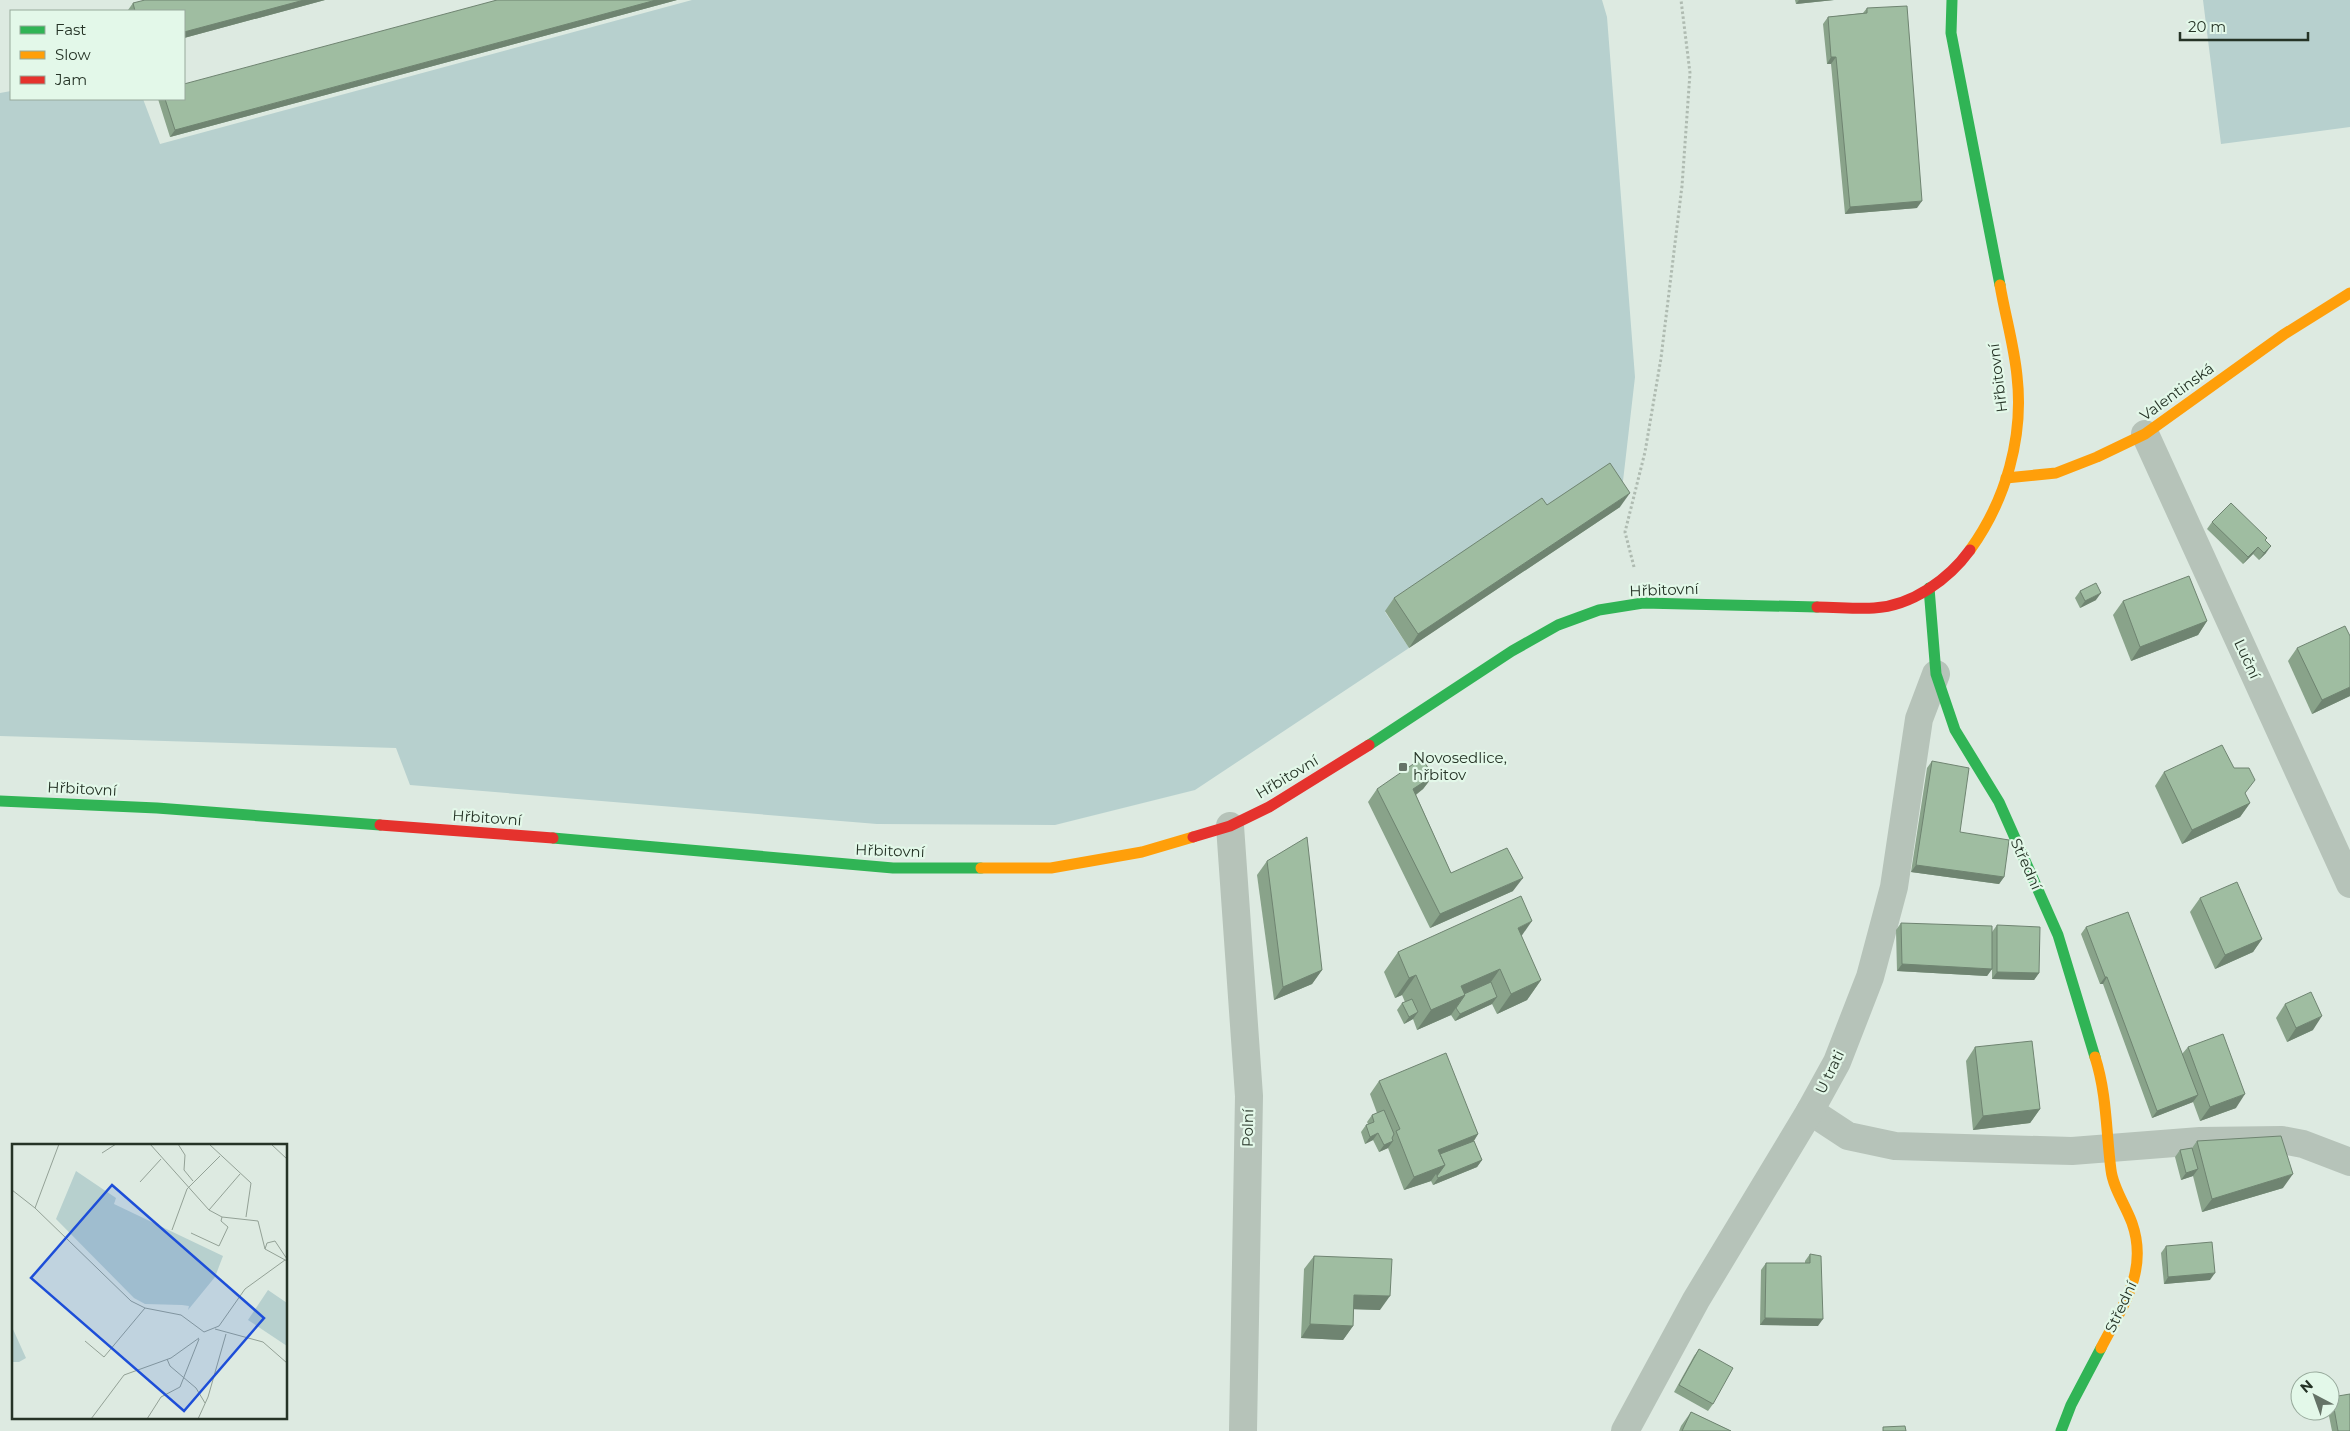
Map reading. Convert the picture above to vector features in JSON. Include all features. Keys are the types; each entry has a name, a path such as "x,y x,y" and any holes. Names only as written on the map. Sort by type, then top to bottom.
{"street":[{"name":"Hřbitovní","path":"0,801 157,808 552,838 894,868 1051,868 1142,852 1230,826 1270,807 1384,736 1512,651 1550,630 1598,610 1643,603 1876,608 1904,600 1929,588 1957,566 1975,544 1993,512 2006,478 2018,420 2016,376 1951,33 1952,0"},
{"name":"Valentinská","path":"2006,478 2056,473 2098,457 2145,434 2283,335 2350,293"},
{"name":"Luční","path":"2145,434 2350,884"},
{"name":"Střední","path":"1929,588 1936,674 1956,730 1999,802 2058,935 2102,1078 2107,1148 2111,1173 2132,1224 2138,1246 2138,1263 2135,1278 2125,1302 2070,1405 2061,1431"},
{"name":"U trati","path":"1625,1431 1696,1300 1810,1111 1836,1062 1870,977 1894,887 1919,719 1936,674"},
{"name":"Polní","path":"1230,826 1249,1096 1243,1431"},
{"path":"1810,1111 1848,1136 1895,1146 2072,1151 2200,1141 2282,1140 2303,1144 2350,1162"}],"path":[{"path":"1643,603 1625,532 1646,452 1661,358 1682,186 1690,72 1681,0"}],"shaded area":[{"path":"692,0 1602,0 1607,17 1635,377 1620,507 1385,612 1409,648 1195,790 1055,825 877,824 410,785 396,748 0,736 0,93 10,91 10,100 143,100 160,144"},
{"path":"2203,0 2350,0 2350,127 2221,144"}],"building":[{"path":"145,0 304,0 185,32 185,10 135,10 133,3"},
{"path":"497,0 656,0 175,130 165,100 185,100 185,84"},
{"path":"1907,6 1922,201 1850,207 1836,57 1831,57 1828,17 1867,13 1867,8"},
{"path":"1610,463 1630,493 1418,634 1394,598 1542,498 1547,505"},
{"path":"2231,503 2267,538 2265,540 2271,546 2264,553 2258,547 2248,557 2212,522"},
{"path":"2189,576 2207,621 2140,647 2123,601"},
{"path":"2096,583 2101,593 2085,601 2080,591"},
{"path":"2345,626 2350,636 2350,687 2322,700 2297,648"},
{"path":"2222,745 2234,768 2249,768 2255,780 2245,793 2250,803 2192,830 2164,772"},
{"path":"1422,758 1433,776 1413,789 1451,873 1507,848 1523,878 1440,914 1377,789"},
{"path":"1932,761 1969,768 1960,832 2009,840 2004,877 1916,865"},
{"path":"1307,837 1322,970 1283,987 1267,861"},
{"path":"2237,882 2262,939 2225,955 2200,898"},
{"path":"1521,896 1532,921 1518,928 1541,980 1511,994 1500,969 1461,986 1465,995 1431,1010 1416,975 1409,978 1398,952"},
{"path":"2128,912 2198,1095 2157,1111 2107,977 2105,977 2086,927"},
{"path":"1901,923 1992,926 1992,969 1902,964"},
{"path":"1997,925 2040,927 2039,973 1997,972"},
{"path":"1491,982 1497,997 1460,1014 1456,1008 1464,994"},
{"path":"2311,992 2322,1016 2296,1028 2285,1004"},
{"path":"1412,999 1418,1012 1409,1017 1402,1003"},
{"path":"2223,1034 2245,1094 2210,1107 2188,1047"},
{"path":"2032,1041 2040,1109 1983,1116 1975,1047"},
{"path":"1446,1053 1478,1134 1438,1150 1445,1165 1414,1177 1396,1131 1400,1129 1379,1081"},
{"path":"1384,1110 1394,1134 1393,1141 1384,1145 1378,1133 1370,1137 1366,1125 1374,1122 1372,1115"},
{"path":"2281,1136 2293,1174 2212,1199 2197,1141"},
{"path":"1474,1141 1482,1160 1438,1178 1437,1176 1445,1165 1440,1154"},
{"path":"2192,1148 2198,1169 2186,1173 2180,1150"},
{"path":"2212,1242 2215,1273 2168,1277 2166,1246"},
{"path":"1810,1254 1821,1256 1823,1319 1765,1318 1766,1263 1810,1263"},
{"path":"1314,1256 1392,1259 1390,1296 1354,1295 1353,1326 1310,1324"},
{"path":"1699,1349 1733,1368 1713,1404 1679,1385"},
{"path":"2350,1394 2350,1431 2338,1431 2336,1421 2340,1421 2340,1396"},
{"path":"1691,1412 1731,1431 1682,1431"},
{"path":"1905,1426 1906,1431 1883,1431 1883,1427"}],"traffic: fast":[{"path":"1952,0 1951,33 2000,285"},
{"path":"1929,588 1936,674 1955,730 1999,802 2058,935 2095,1057"},
{"path":"1369,745 1512,651 1558,625 1599,610 1643,603 1817,607"},
{"path":"0,801 157,808 380,825"},
{"path":"553,838 893,868 981,868"},
{"path":"2061,1431 2071,1405 2101,1348"}],"traffic: slow":[{"path":"1970,550 1983,531 2003,489 2015,445 2018,422 2016,364 2000,285"},
{"path":"2006,478 2056,473 2097,457 2145,434 2283,335 2350,293"},
{"path":"981,868 1051,868 1142,852 1193,837"},
{"path":"2095,1057 2104,1099 2112,1177 2132,1223 2137,1257 2131,1288 2101,1348"}],"traffic: jam":[{"path":"1817,607 1874,608 1902,602 1916,596 1940,581 1970,550"},
{"path":"1193,837 1230,826 1269,807 1369,745"},
{"path":"380,825 553,838"}],"place":[{"name":"Novosedlice, hřbitov","path":"1403,767"}]}
